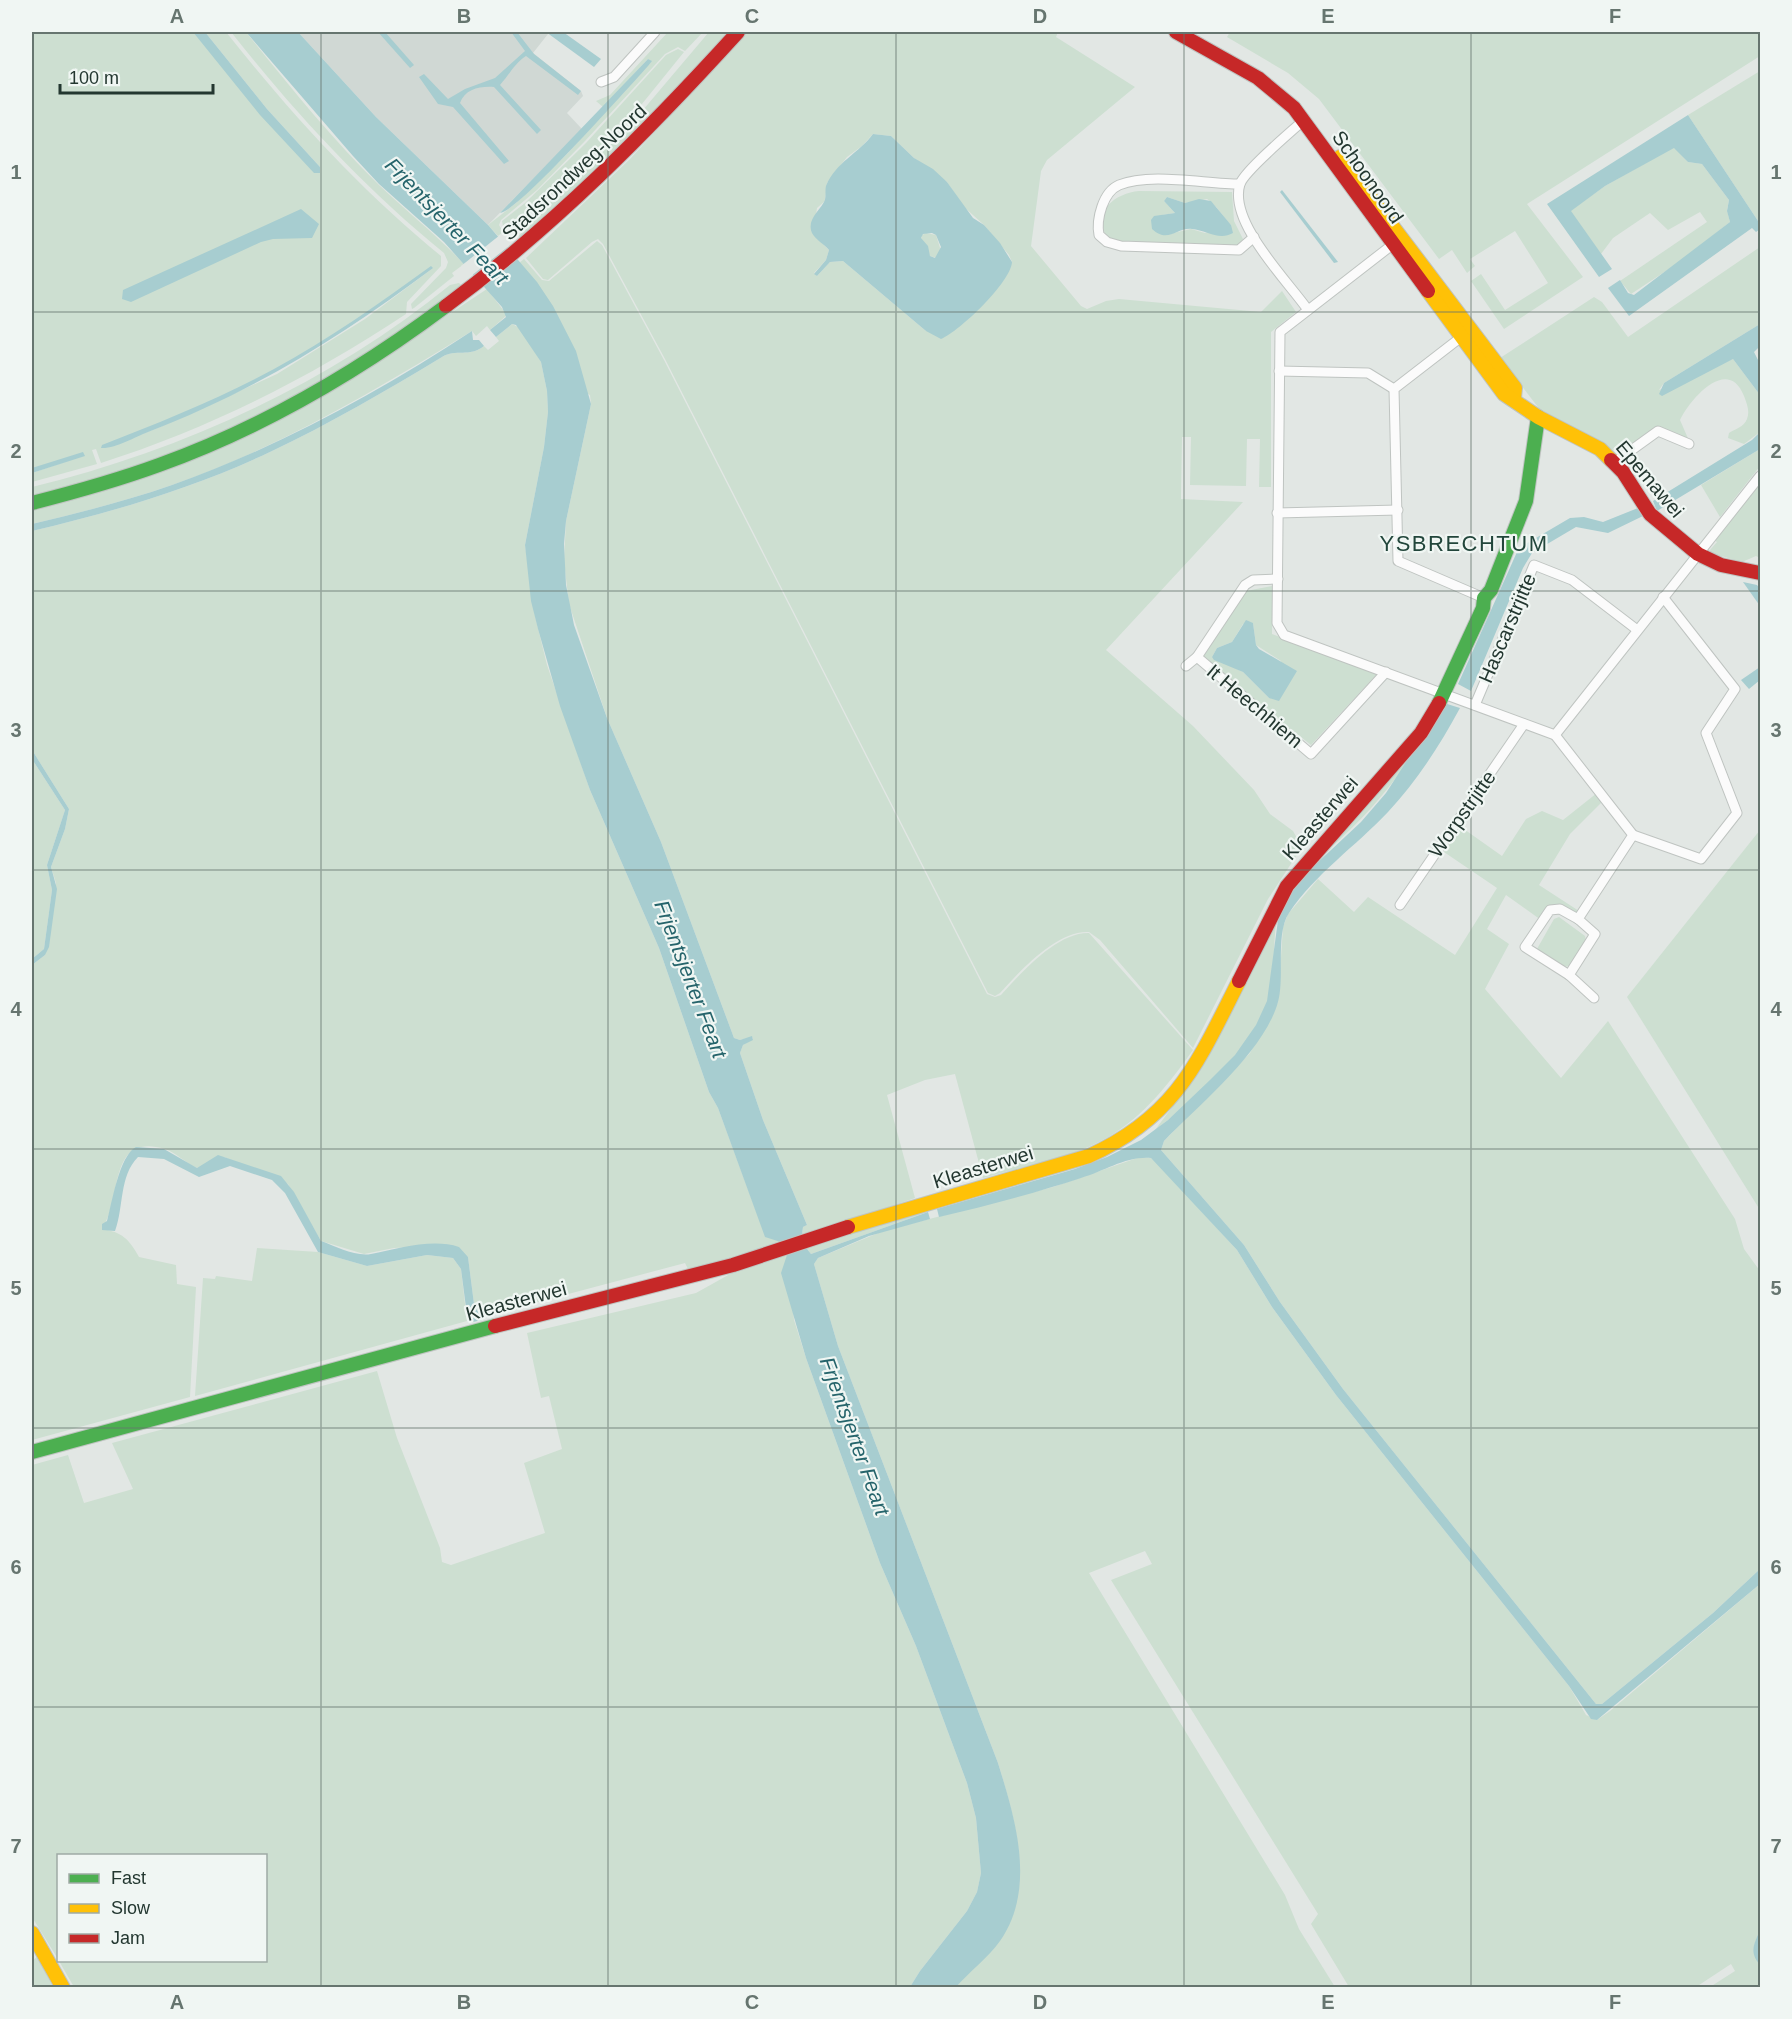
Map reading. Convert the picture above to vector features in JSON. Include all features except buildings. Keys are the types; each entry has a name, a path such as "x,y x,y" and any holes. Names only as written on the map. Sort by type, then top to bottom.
{"street":[{"path":"601,82 614,77 655,32"},
{"name":"Stadsrondweg-Noord","path":"32,503 85,489 166,462 271,417 372,360 469,292 525,246 633,145 738,32"},
{"name":"Schoonoord","path":"1176,32 1239,67 1275,91 1309,125 1326,138 1396,241"},
{"path":"1308,310 1241,216 1240,184 1247,174 1309,125"},
{"path":"1240,184 1147,180 1120,185 1111,190 1100,213 1097,225 1099,235 1107,242 1121,246 1239,250 1254,237"},
{"name":"Hascarstrjitte","path":"1396,241 1280,333 1277,623 1284,635 1555,735"},
{"name":"Epemawei","path":"1396,241 1461,338 1504,394 1514,398 1539,417 1600,449 1615,462 1650,514 1698,554 1720,565 1761,573"},
{"name":"Epemawei","path":"1396,241 1515,388 1514,398"},
{"path":"1395,389 1461,338"},
{"path":"1279,371 1368,374 1395,389"},
{"path":"1395,389 1398,561 1484,598"},
{"name":"Kleasterwei","path":"32,1452 472,1332 708,1272 804,1240 1089,1156 1113,1145 1149,1121 1168,1103 1195,1068 1287,886 1420,733 1445,693 1483,608 1484,598 1491,590 1508,552 1526,501 1539,417"},
{"path":"1615,462 1658,431 1689,444"},
{"path":"1663,597 1735,689 1706,733 1737,813 1701,859 1633,835 1555,735 1636,629 1761,476"},
{"path":"1277,513 1398,510"},
{"name":"Hascarstrjitte","path":"1475,705 1534,565 1572,580 1636,629"},
{"name":"It Heechhiem","path":"1186,666 1197,657 1245,585 1253,580 1278,579"},
{"name":"It Heechhiem","path":"1197,657 1311,754 1386,672"},
{"name":"Worpstrjitte","path":"1400,905 1524,724"},
{"path":"1578,919 1633,835"},
{"path":"1569,975 1595,934 1578,919 1560,909 1550,910 1525,947 1569,975 1594,998"},
{"path":"32,1932 63,1988"}],"shaded area":[{"path":"298,32 546,32 548,34 533,53 581,91 583,96 567,113 582,129 488,225 376,117"}],"green space":[{"path":"32,32 199,32 320,173 320,167 267,109 205,32 226,32 301,122 382,205 441,256 441,266 407,302 406,314 334,359 259,399 182,434 101,463 96,449 92,450 97,464 32,482 32,473 85,455 32,470","holes":["433,268 365,319 277,374 158,428 102,448 225,395 297,359 349,327"]},
{"path":"231,32 246,32 344,149 464,264 452,273 454,276 414,308 412,309 411,304 446,268 448,262 444,253 358,176 280,92"},
{"path":"668,32 703,32 685,51 678,47 665,54 537,190 501,220 499,225 503,232 498,236 488,225 516,203 568,153 651,61 648,59 603,107 596,101 610,95"},
{"path":"709,32 731,32 653,117 522,240 518,236 525,230 523,227 632,123"},
{"path":"747,32 1058,32 1056,37 1135,87 1047,160 1041,171 1031,246 1081,306 1087,309 1106,301 1119,299 1261,312 1282,291 1296,312 1271,332 1271,487 1259,487 1260,439 1247,439 1246,486 1190,485 1191,437 1182,437 1181,499 1243,502 1106,650 1193,726 1254,790 1270,814 1293,831 1302,847 1268,899 1193,1048 1100,940 1089,932 1077,933 1052,945 1000,993 995,996 988,993 665,359 603,244 598,239 592,242 548,280 543,279 526,258 630,159","holes":["873,134 891,136 914,158 947,182 963,206 984,225 1009,255 1012,262 990,297 926,331 843,261 830,262 817,276 814,273 826,260 829,250 813,234 817,208 825,201 827,183 847,157"]},
{"path":"1230,32 1760,32 1760,56 1527,204 1583,277 1504,329 1471,281 1481,274 1505,310 1548,283 1515,231 1470,259 1475,266 1467,273 1452,250 1439,259 1319,99 1288,73 1227,37"},
{"path":"678,49 684,52 629,120 558,189 512,229 510,226 504,231 502,221 525,203 586,143 666,55"},
{"path":"1760,71 1760,224 1688,115"},
{"path":"1674,147 1688,162 1702,164 1729,200 1727,210 1730,222 1678,263 1631,294 1620,281 1707,222 1700,212 1668,230 1650,213 1613,238 1601,254 1570,211 1605,186"},
{"path":"1130,192 1232,192 1234,221 1243,239 1241,243 1234,246 1118,242 1107,237 1102,219 1108,205","holes":["1167,197 1185,203 1207,199 1231,225 1205,233 1191,229 1164,235 1162,215 1175,213 1164,201"]},
{"path":"926,233 936,235 941,251 936,258 930,256 921,239"},
{"path":"597,241 602,245 664,360 987,994 995,997 1001,995 1029,965 1052,946 1077,934 1089,933 1193,1050 1166,1086 1145,1108 1122,1128 1096,1144 1048,1161 983,1178 955,1074 925,1080 887,1095 915,1198 802,1237 803,1227 807,1225 763,1120 740,1053 743,1045 753,1039 752,1037 740,1040 734,1038 661,842 607,718 569,604 564,561 566,521 591,404 590,395 586,393 576,356 561,324 542,293 519,263 524,259 542,280 549,281"},
{"path":"1760,247 1760,324 1664,383 1659,390 1733,359 1760,395 1760,432 1744,444 1728,438 1729,433 1746,422 1748,413 1744,396 1737,384 1729,380 1719,380 1700,392 1685,411 1680,420 1690,443 1652,430 1619,453 1541,411 1500,358 1594,297 1602,302 1628,337"},
{"path":"459,283 464,288 388,341 309,388 268,409 141,465 32,496 32,487 143,454 252,409 355,353 450,285"},
{"path":"487,289 507,315 490,330 487,326 476,336 472,331 400,375 289,436 251,454 172,485 32,524 32,509 65,500 348,381"},
{"path":"512,324 520,328 541,362 547,391 548,412 544,447 525,545 535,616 547,665 590,790 659,948 709,1092 718,1108 756,1211 771,1238 784,1242 690,1273 685,1263 482,1317 474,1304 468,1257 451,1245 394,1248 364,1254 321,1241 288,1184 224,1157 197,1168 165,1149 147,1146 134,1150 125,1159 102,1229 124,1237 139,1257 176,1265 177,1284 196,1287 190,1397 32,1440 32,965 45,955 56,883 51,867 65,829 69,809 32,750 32,531 153,498 241,465 336,419 447,354 473,352 484,346 488,350 499,341 496,337"},
{"path":"1760,449 1760,466 1720,517 1701,485"},
{"path":"1760,483 1760,558 1756,556 1742,562 1711,553 1710,550 1717,542 1714,540"},
{"path":"1272,586 1272,634 1377,674 1311,745 1206,662 1202,651 1246,591","holes":["1253,623 1256,645 1281,661 1269,698 1243,672 1212,657 1217,648 1232,642 1243,624"]},
{"path":"1418,746 1374,805 1320,857"},
{"path":"32,759 65,810 47,865 52,890 44,949 32,959"},
{"path":"1597,793 1603,801 1570,834 1539,885 1579,911 1574,915 1555,905 1541,920 1506,895 1487,929 1509,944 1485,989 1561,1078 1608,1021 1735,1219 1744,1249 1760,1271 1760,1569 1713,1613 1602,1704 1596,1704 1343,1389 1280,1302 1244,1245 1161,1150 1164,1141 1250,1053 1278,1002 1283,927 1288,914 1318,879 1354,912 1368,897 1455,955 1497,888 1444,852 1461,827 1502,856 1526,819 1542,811 1563,820"},
{"path":"1760,830 1760,1210 1627,997"},
{"path":"1559,917 1585,936 1586,941 1569,966 1563,967 1537,949 1554,919"},
{"path":"1276,923 1272,981 1268,1000 1250,1036 1236,1055 1204,1089 1155,1130 1179,1098"},
{"path":"1140,1157 1151,1158 1160,1166 1237,1250 1272,1307 1336,1395 1569,1686 1586,1715 1597,1720 1610,1711 1760,1584 1760,1930 1754,1948 1760,1965 1760,1987 1710,1987 1735,1971 1731,1964 1696,1987 1349,1987 1311,1924 1318,1914 1111,1580 1152,1564 1145,1551 1089,1573 1285,1895 1299,1929 1335,1987 956,1987 993,1944 1011,1918 1017,1900 1019,1880 1014,1820 998,1763 838,1346 814,1264 818,1258 883,1231 1053,1187"},
{"path":"921,1212 928,1212 811,1254 804,1245"},
{"path":"257,1248 318,1252 367,1266 427,1255 453,1258 461,1269 467,1321 195,1396 203,1278 215,1279 216,1276 252,1281"},
{"path":"788,1252 794,1320 806,1358 880,1563 916,1646 967,1783 976,1818 981,1873 977,1892 967,1911 910,1987 74,1987 60,1962 267,1962 267,1854 57,1854 57,1957 32,1917 32,1465 68,1455 84,1503 133,1489 112,1443 377,1371 397,1438 440,1548 442,1562 451,1565 545,1533 524,1463 562,1449 549,1396 541,1398 527,1333 696,1293 739,1269"},
{"path":"37,1957 53,1987 32,1987 32,1961"}],"water":[{"path":"193,32 205,32 267,109 320,167 320,173 314,173 260,115"},
{"name":"Frjentsjerter Feart","path":"246,32 298,32 376,117 488,225 537,282 553,306 576,351 591,404 566,521 564,544 566,585 574,625 607,718 661,842 734,1038 740,1040 752,1036 753,1040 743,1045 740,1053 763,1120 807,1225 803,1227 804,1244 811,1254 928,1212 930,1219 869,1236 818,1258 814,1264 838,1346 998,1763 1016,1830 1020,1876 1018,1899 1011,1920 1000,1941 956,1987 910,1987 967,1911 977,1892 981,1873 976,1818 967,1783 916,1646 880,1563 806,1358 781,1273 788,1252 784,1243 765,1237 718,1108 709,1092 659,948 590,790 560,706 538,629 531,601 525,545 544,447 548,412 547,391 541,362 516,325 512,324 496,337 490,330 506,317 502,307 444,242 379,184"},
{"path":"378,32 385,32 414,65 410,68"},
{"path":"511,32 517,32 534,54 581,91 578,95 526,56 518,62 500,85 541,130 537,134 494,87 478,88 465,94 460,103 509,161 504,164 453,107 438,104 419,77 424,74 448,99 465,89 495,78 525,51"},
{"path":"546,32 563,32 601,59 594,67"},
{"path":"648,59 652,61 648,66 550,172 511,207 500,213"},
{"path":"1688,115 1760,224 1760,229 1756,232 1752,228 1629,316 1608,288 1620,280 1628,293 1634,295 1730,222 1727,211 1729,200 1702,164 1688,162 1674,148 1605,186 1571,211 1612,269 1599,277 1547,204"},
{"path":"873,134 891,136 914,158 933,169 947,182 973,218 984,225 1000,243 1012,262 1003,281 983,305 960,326 941,339 926,331 843,261 830,262 817,276 814,274 826,260 829,250 812,233 812,219 825,200 826,186 830,178 841,164","holes":["923,234 936,235 941,247 935,258 930,256 928,246 921,238"]},
{"path":"1282,190 1338,262 1334,263 1280,192"},
{"path":"1167,197 1185,203 1199,199 1211,201 1231,225 1233,233 1218,236 1187,229 1168,235 1158,233 1152,229 1151,220 1154,216 1175,213 1164,201"},
{"path":"301,209 319,224 312,238 273,239 261,242 131,302 122,299 123,290"},
{"path":"431,266 433,268 366,316 261,380 187,416 119,445 101,448 102,445 211,400 274,369 354,320"},
{"path":"1760,324 1760,346 1754,352 1760,364 1760,395 1733,359 1662,396 1659,394 1664,383"},
{"path":"472,331 473,340 479,340 484,346 478,350 447,354 357,407 270,452 212,477 153,498 32,531 32,524 155,491 250,454 364,397"},
{"path":"1760,432 1760,449 1657,511 1653,501 1752,440"},
{"path":"83,452 85,456 32,473 32,468"},
{"path":"1638,508 1643,516 1608,533 1576,527 1532,553 1523,568 1471,691 1458,684 1517,552 1524,545 1570,518 1584,517 1603,522"},
{"path":"1743,582 1757,585 1760,589 1760,606"},
{"path":"1246,620 1253,623 1256,645 1259,649 1297,671 1279,701 1269,698 1243,672 1214,660 1212,657 1217,648 1232,642"},
{"path":"1760,667 1760,680 1749,689 1741,680"},
{"path":"1444,703 1460,708 1418,775 1376,825 1323,873 1289,913 1282,932 1278,1002 1271,1021 1259,1040 1229,1076 1164,1141 1161,1150 1244,1245 1280,1302 1343,1389 1596,1704 1602,1704 1713,1613 1760,1569 1760,1584 1597,1720 1591,1719 1569,1686 1336,1395 1272,1307 1237,1250 1151,1158 1133,1159 1064,1184 957,1213 939,1217 937,1209 1075,1169 1107,1157 1141,1140 1168,1120 1210,1080 1235,1055 1256,1025 1267,1001 1279,913 1300,879 1361,822 1386,793"},
{"path":"32,750 69,809 65,829 51,867 57,889 49,947 45,955 32,965 32,959 44,949 52,890 47,865 65,810 32,759"},
{"path":"136,1147 164,1149 197,1168 218,1155 281,1176 294,1192 321,1241 346,1250 365,1255 426,1244 459,1247 468,1257 474,1304 482,1320 468,1323 461,1269 453,1258 427,1255 367,1266 318,1252 285,1193 272,1180 230,1166 199,1177 164,1159 138,1157 125,1182 115,1231 102,1230 102,1224 107,1221 125,1160"},
{"path":"1760,1930 1760,1965 1755,1956 1754,1944"}],"pier":[{"path":"500,235 509,246 471,276 461,266"}],"traffic: fast":[{"path":"32,503 144,470 235,434 344,375 446,306"},
{"path":"1439,703 1483,608 1484,598 1491,590 1526,501 1538,417"},
{"path":"32,1452 495,1326"}],"traffic: slow":[{"path":"1340,157 1515,388 1514,398"},
{"path":"1428,291 1504,394 1538,417 1600,449 1611,460"},
{"path":"848,1227 1089,1156 1119,1140 1144,1123 1182,1084 1211,1037 1239,981"},
{"path":"32,1933 63,1988"}],"traffic: jam":[{"path":"446,306 525,243 599,176 738,32"},
{"path":"1176,32 1258,78 1294,108 1428,291"},
{"path":"1611,460 1623,472 1650,514 1698,554 1721,565 1760,573"},
{"path":"1239,981 1287,886 1421,733 1439,703"},
{"path":"495,1326 733,1265 848,1227"}],"district":[{"name":"YSBRECHTUM","path":"1464,543"}]}
